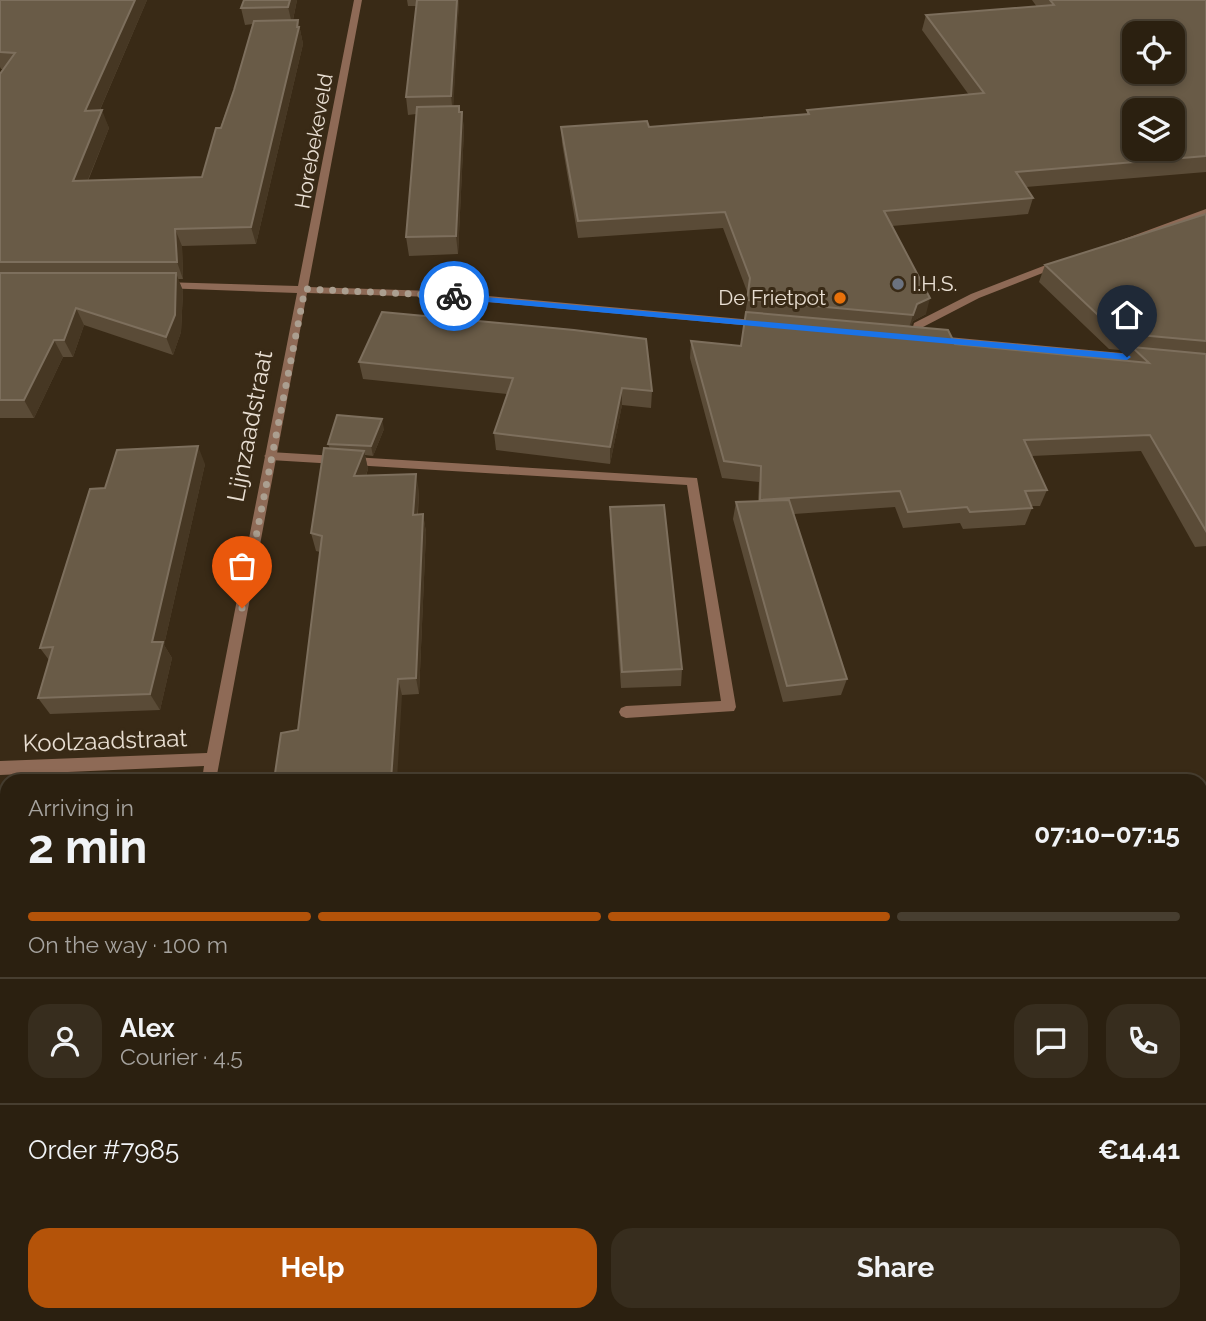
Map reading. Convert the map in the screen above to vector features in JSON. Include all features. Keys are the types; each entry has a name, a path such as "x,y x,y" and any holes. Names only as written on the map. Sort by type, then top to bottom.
{"street":[{"name":"Horebekeveld","path":"305,289 358,0"},
{"path":"1115,244 1206,212"},
{"path":"915,337 918,325 975,296 1076,257"},
{"path":"155,285 433,295 777,325"},
{"name":"Lijnzaadstraat","path":"210,774 270,456 305,289"},
{"path":"901,336 1151,359"},
{"path":"270,456 693,481 729,707 626,712"},
{"name":"Koolzaadstraat","path":"0,768 213,760"}],"building":[{"path":"0,0 135,0 85,111 102,110 73,181 202,177 216,128 221,128 234,90 254,21 298,20 299,27 251,227 175,229 177,262 0,262 0,74 15,53 0,52"},
{"path":"244,0 290,0 288,7 241,8"},
{"path":"417,0 457,0 451,96 406,97"},
{"path":"1050,0 1206,0 1206,156 1185,158 1185,98 1122,98 1122,161 1147,161 1016,172 1033,198 884,211 930,298 917,304 913,315 747,300 750,278 725,212 578,221 561,127 647,121 649,127 809,114 807,110 984,93 926,15 1054,5"},
{"path":"459,106 459,112 462,112 456,236 406,237 417,107"},
{"path":"1206,214 1206,341 1117,333 1045,265"},
{"path":"0,273 176,273 175,315 166,337 76,308 64,340 54,340 24,400 0,400"},
{"path":"382,312 646,339 652,391 622,388 610,447 494,433 513,378 359,362"},
{"path":"746,312 948,330 955,344 1149,363 1132,347 1206,354 1206,531 1150,435 1024,440 1047,490 1025,491 1032,508 970,512 967,507 908,512 900,491 760,500 761,466 724,461 691,341 741,346"},
{"path":"337,415 382,419 371,446 328,444"},
{"path":"198,446 152,642 163,642 150,694 38,698 53,647 40,648 90,489 105,488 117,450"},
{"path":"324,448 364,451 354,476 416,474 413,515 423,514 416,678 398,679 391,774 275,774 281,733 298,730 322,536 311,533"},
{"path":"789,500 847,679 787,686 736,502"},
{"path":"664,505 682,669 622,672 610,507"}],"way so far":[{"path":"242,608 305,289 454,296"}],"place":[{"name":"I.H.S.","path":"898,284"},
{"name":"De Frietpot","path":"840,298"}],"route":[{"path":"454,296 1127,357"}]}
